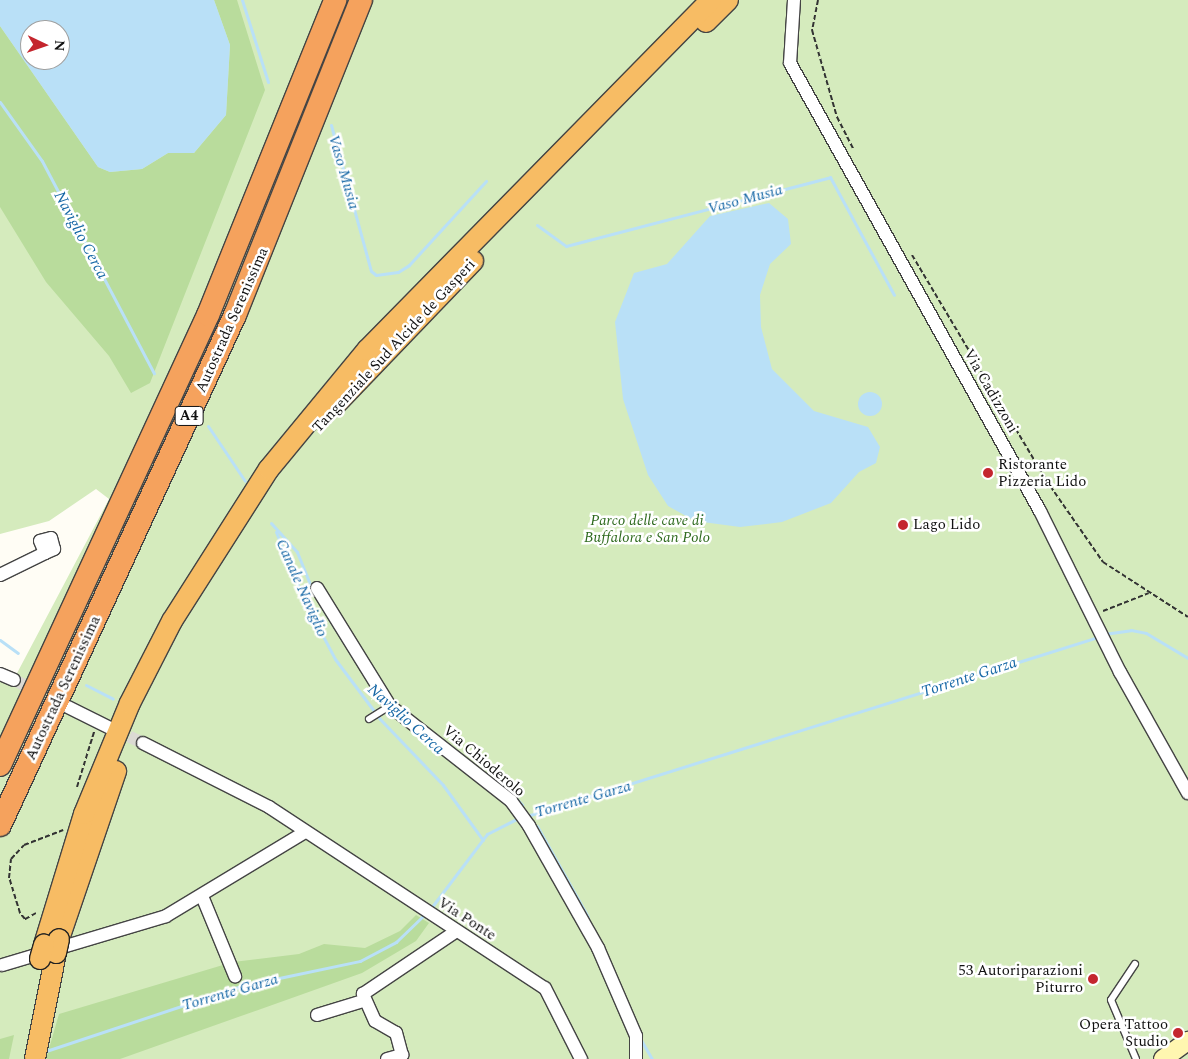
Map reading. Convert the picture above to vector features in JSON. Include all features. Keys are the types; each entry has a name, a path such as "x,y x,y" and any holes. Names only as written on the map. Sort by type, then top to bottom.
{"highway":[{"name":"Autostrada Serenissima","path":"0,765 208,315 335,0"},
{"name":"Autostrada Serenissima","path":"0,825 234,315 361,0"},
{"name":"Tangenziale Sud Alcide de Gasperi","path":"21,1059 32,1033 50,949 84,814 130,703 172,621 269,469 367,350 711,0"},
{"name":"Tangenziale Sud Alcide de Gasperi","path":"50,949 98,818 142,708 184,626 281,475 337,403 728,0"},
{"name":"Tangenziale Sud Alcide de Gasperi","path":"32,1033 35,1059"}],"main road":[{"path":"1163,1059 1188,1041"}],"street":[{"name":"Via Cadizzoni","path":"794,0 790,63 1040,511 1107,647 1188,793"},
{"path":"0,575 45,553"},
{"name":"Via Chioderolo","path":"317,588 390,706 510,801 529,826 598,948 636,1036 636,1059"},
{"path":"0,674 14,680"},
{"path":"68,707 110,728"},
{"name":"Via Ponte","path":"143,743 269,807 455,932 545,988 581,1059"},
{"path":"2,965 166,916 202,896 305,832"},
{"path":"202,896 236,976"},
{"path":"363,1001 368,987 423,958 455,932"},
{"path":"317,1015 363,1001"},
{"path":"363,1001 375,1021 396,1033 402,1055 387,1059"}],"lane":[{"path":"369,719 390,706"},
{"path":"1135,964 1111,1000 1136,1059"}],"path":[{"path":"818,0 812,30 837,117 858,158"},
{"path":"910,251 1046,480 1103,562 1188,617"},
{"path":"1095,622 1149,593"},
{"path":"76,790 98,723"},
{"path":"61,838 66,822"},
{"path":"39,906 25,919 20,913 9,878 11,859 24,845 64,830"}],"green space":[{"name":"Parco delle cave di Buffalora e San Polo","path":"0,0 1188,0 1188,1059 0,1059 0,668 15,677 109,499 96,489 49,521 0,534"},
{"path":"214,0 237,0 265,90 150,383 131,393 109,356 46,282 0,207 0,26 20,55 20,70 31,70 98,167 110,172 142,169 168,153 194,153 226,115 230,45"},
{"path":"416,915 429,923 416,941 362,973 120,1059 46,1059 59,1014 233,962 299,954 324,944 365,948 400,931"},
{"path":"14,1035 9,1059 0,1059 0,1039"}],"water":[{"path":"0,0 214,0 230,45 226,115 194,153 168,153 142,169 110,172 98,167 31,70 70,70 70,20 20,20 20,55 0,26"},
{"path":"769,203 788,219 791,244 770,264 760,295 761,327 772,369 814,411 868,427 880,447 876,463 859,472 831,503 782,522 740,527 695,521 668,506 648,475 623,399 615,322 634,273 667,264 710,216"},
{"path":"870,392 879,395 882,404 879,413 870,416 861,413 858,404 861,395"}],"waterway":[{"name":"Vaso Musia","path":"242,0 268,82"},
{"name":"Naviglio Cerca","path":"0,102 42,161 154,373"},
{"name":"Vaso Musia","path":"331,125 371,271 376,275 398,272 409,265 486,181"},
{"name":"Vaso Musia","path":"537,225 566,246 830,177 894,295"},
{"name":"Naviglio Cerca","path":"208,426 245,481"},
{"name":"Naviglio Cerca","path":"271,523 297,552 312,589"},
{"name":"Canale Naviglio","path":"276,532 305,602 335,659 380,719 443,785 483,840"},
{"name":"Naviglio Cerca","path":"321,606 378,697"},
{"name":"Torrente Garza","path":"1104,634 1131,630 1146,633 1188,658"},
{"name":"Torrente Garza","path":"527,816 1098,637"},
{"path":"0,640 18,653"},
{"path":"86,685 113,699"},
{"name":"Naviglio Cerca","path":"491,780 499,780 522,805"},
{"name":"Torrente Garza","path":"431,908 487,834 518,818"},
{"name":"Naviglio Cerca","path":"537,826 588,917"},
{"name":"Torrente Garza","path":"43,1052 241,986 360,961 396,942 425,914"},
{"name":"Naviglio Cerca","path":"641,1040 652,1059"}],"tunnel":[{"path":"14,680 61,703"},
{"path":"113,729 143,743"}],"place":[{"name":"Ristorante Pizzeria Lido","path":"988,473"},
{"name":"Lago Lido","path":"903,525"},
{"name":"53 Autoriparazioni Piturro","path":"1093,979"},
{"name":"Opera Tattoo Studio","path":"1178,1033"}]}
